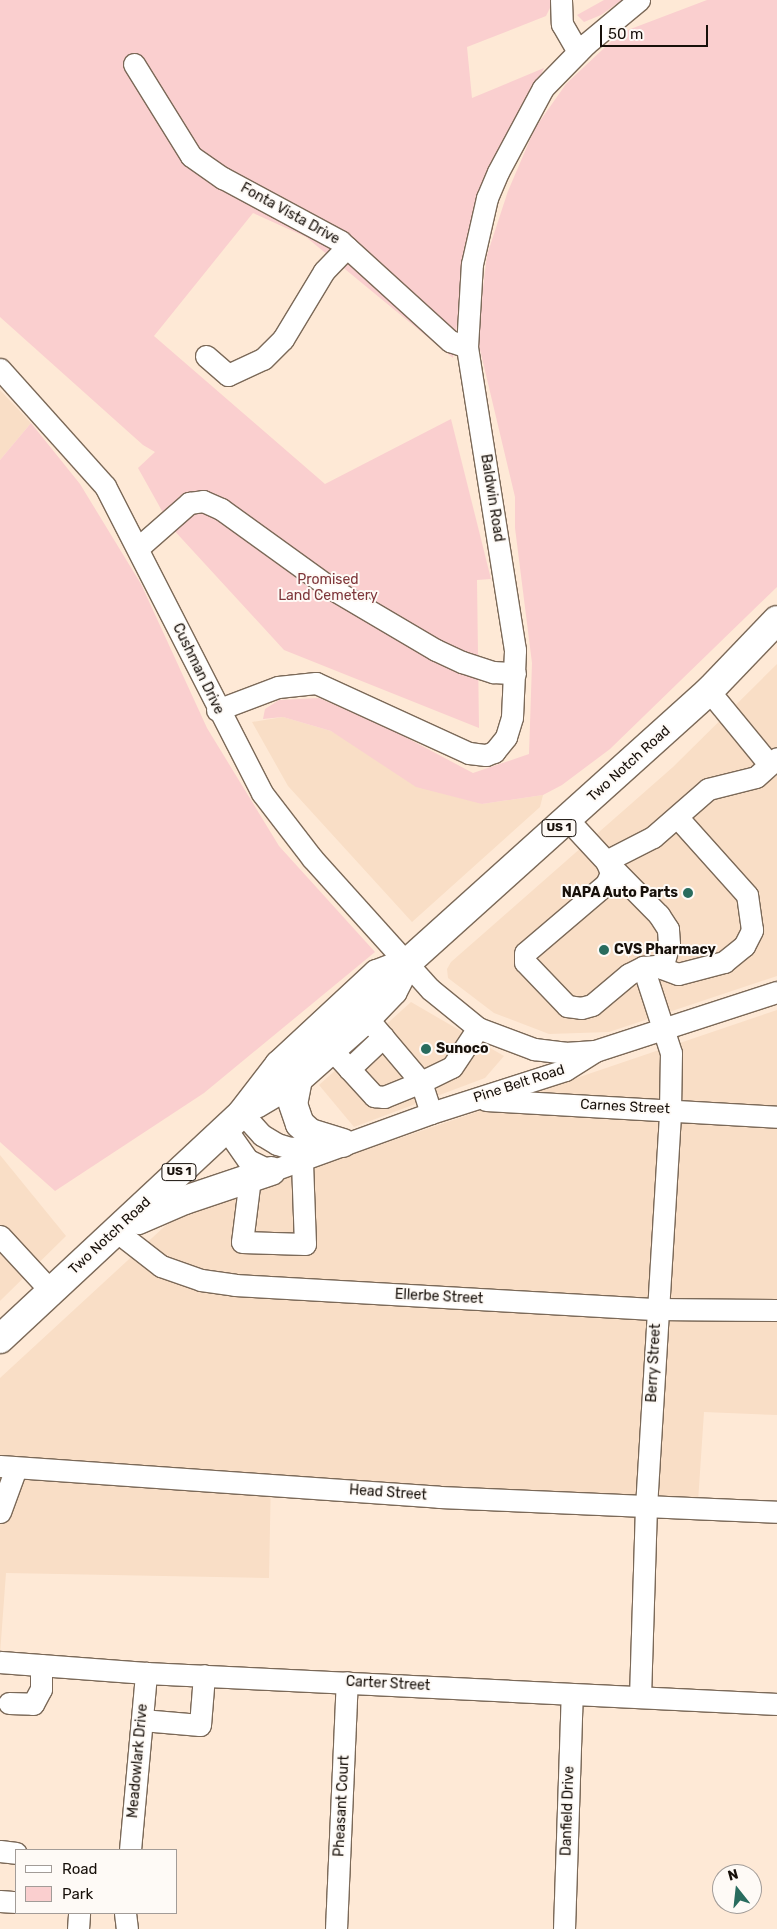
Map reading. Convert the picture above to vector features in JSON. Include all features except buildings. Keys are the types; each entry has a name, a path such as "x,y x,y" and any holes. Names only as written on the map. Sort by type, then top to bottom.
{"main road":[{"name":"Two Notch Road","path":"0,1338 234,1121 279,1065 370,980 377,974 408,962 568,820 709,691 777,620"},
{"name":"Two Notch Road","path":"234,1121 298,1079 340,1059 375,1028 408,962"},
{"path":"298,1079 293,1104 300,1124 310,1134 343,1143"},
{"path":"116,1230 185,1200 260,1175"}],"street":[{"name":"Baldwin Road","path":"217,710 278,687 316,683 460,750 486,755 500,747 506,737 512,717 515,673 510,609 467,347 472,264 488,198 533,104 554,74 639,0"},
{"path":"566,4 565,32 578,52"},
{"name":"Fonta Vista Drive","path":"134,64 191,156 223,178 347,247 450,341 467,347"},
{"path":"206,356 228,375 263,359 283,339 324,271 347,247"},
{"name":"Cushman Drive","path":"0,368 105,486 139,547 217,710 262,793 312,858 437,995 478,1028 534,1048 565,1053 595,1051"},
{"path":"139,547 189,503 203,501 221,509 329,587 436,650 462,662 493,672 515,673"},
{"path":"606,861 654,837 708,790 746,781 773,761 709,691"},
{"path":"606,861 611,873 606,884 525,954 524,962 567,1006 581,1008 592,1005 628,974 653,968 678,974 724,962 744,946 752,930 747,895 677,817"},
{"path":"568,820 659,915 668,929 669,944 653,968"},
{"name":"Berry Street","path":"640,1697 646,1507 670,1110 671,1053 653,968"},
{"name":"Pine Belt Road","path":"260,1175 302,1161 343,1143 430,1113 565,1070 595,1051 665,1030 777,992"},
{"path":"375,1028 421,1082 430,1113"},
{"path":"340,1059 374,1096 384,1096 421,1082 452,1067 478,1028"},
{"name":"Carnes Street","path":"473,1099 777,1117"},
{"path":"234,1121 248,1160 260,1175 242,1242 305,1244 302,1161"},
{"name":"Pine Belt Road","path":"234,1121 283,1146 343,1143"},
{"name":"Ellerbe Street","path":"116,1230 161,1266 214,1282 657,1309 777,1310"},
{"path":"0,1236 51,1291"},
{"path":"0,1512 8,1467"},
{"name":"Head Street","path":"8,1467 646,1507 777,1512"},
{"name":"Carter Street","path":"0,1662 146,1673 777,1704"},
{"path":"8,1703 33,1704 41,1689 42,1665"},
{"name":"Meadowlark Drive","path":"130,1849 146,1673"},
{"path":"142,1720 200,1725 204,1676"},
{"name":"Pheasant Court","path":"336,1929 347,1682"},
{"name":"Danfield Drive","path":"564,1929 572,1694"},
{"path":"0,1851 15,1853"},
{"path":"0,1901 15,1902"},
{"path":"78,1929 80,1914"},
{"path":"125,1914 127,1929"}],"shaded area":[{"path":"0,390 31,423 0,460"},
{"path":"777,664 777,976 609,1032 549,1034 494,1013 448,978 447,969 451,962 673,767"},
{"path":"283,717 331,731 482,804 543,795 540,807 412,922 288,786 252,722"},
{"path":"411,1002 504,1056 485,1078 354,1127 319,1085"},
{"path":"777,1010 777,1415 704,1412 698,1502 271,1476 269,1578 6,1573 0,1654 0,1378 165,1226 187,1212 235,1194"},
{"path":"0,1155 66,1236 0,1301"}],"green space":[{"name":"Promised Land Cemetery","path":"0,0 554,0 546,16 467,47 472,98 544,68 468,231 453,358 306,237 253,213 154,336 325,484 451,419 491,579 477,580 479,728 284,650 171,527 138,468 155,452 143,445 0,317"},
{"path":"604,0 622,0 601,15 584,22 577,15"},
{"path":"707,0 777,0 777,587 610,749 562,785 543,795 482,804 416,787 331,731 283,717 263,719 265,709 279,700 319,698 390,729 473,773 529,754 532,663 515,528 515,497 477,337 487,255 508,191 535,128 566,84 620,33"},
{"path":"31,423 80,484 141,584 207,728 279,846 375,952 204,1093 55,1191 0,1142 0,460"}],"place":[{"name":"NAPA Auto Parts","path":"688,893"},
{"name":"CVS Pharmacy","path":"604,950"},
{"name":"Sunoco","path":"426,1049"}]}
